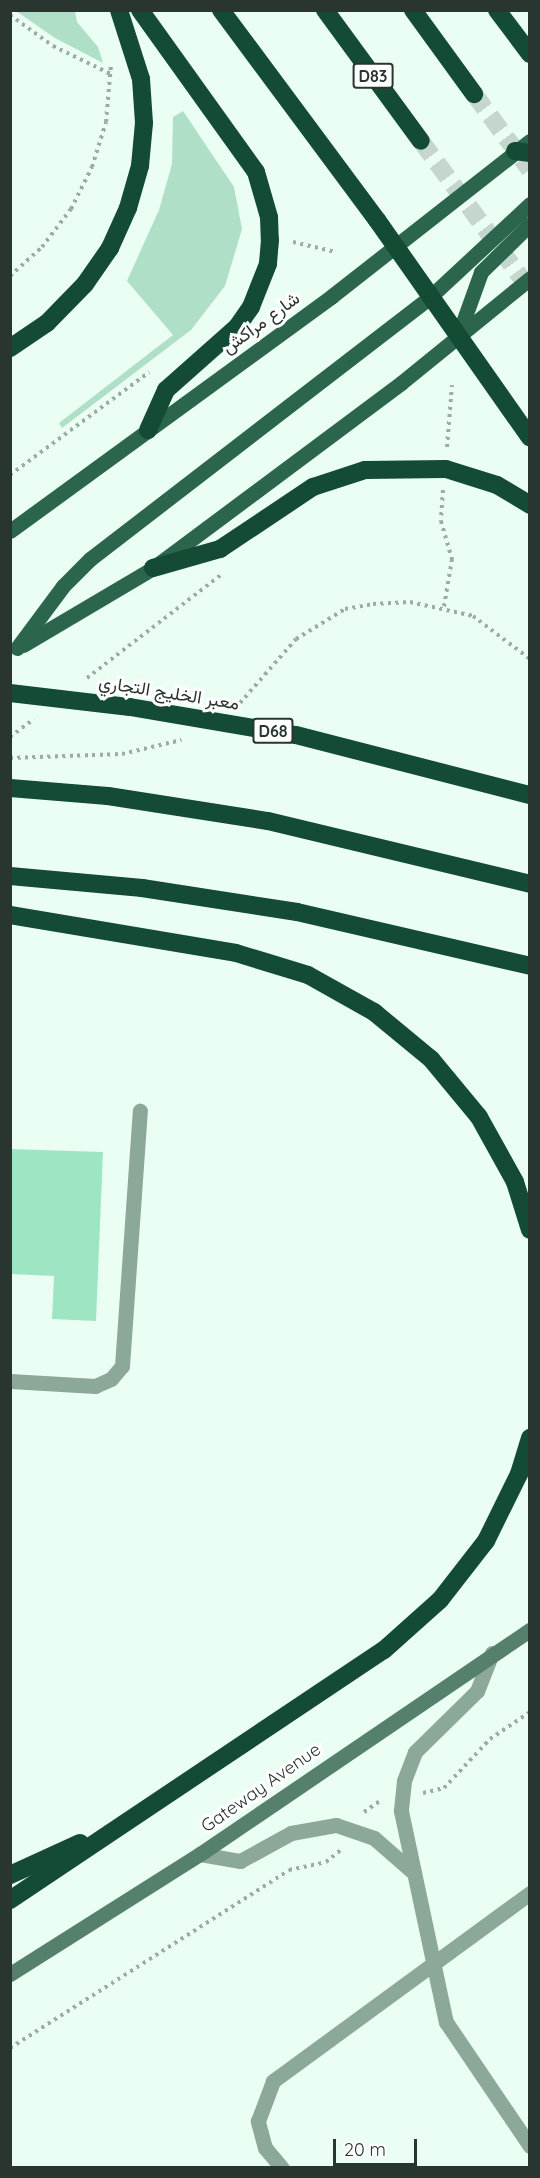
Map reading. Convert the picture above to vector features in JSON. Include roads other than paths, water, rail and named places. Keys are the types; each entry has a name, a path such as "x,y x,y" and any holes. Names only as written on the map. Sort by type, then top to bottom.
{"highway":[{"path":"10,348 47,322 85,284 110,248 128,208 140,166 144,123 141,79 119,10"},
{"path":"140,10 256,172 269,217 270,240 268,264 251,307 237,327 166,390 148,430"},
{"path":"221,10 396,247 530,438"},
{"name":"D83","path":"325,10 421,141"},
{"path":"413,10 474,93"},
{"path":"497,10 530,54"},
{"path":"153,568 220,549 314,487 339,477 391,466 446,469 496,485 530,505"},
{"name":"معبر الخليج التجاري","path":"10,693 130,707 296,735 530,795"},
{"path":"10,788 108,796 268,821 530,884"},
{"path":"10,876 142,888 297,912 530,966"},
{"path":"10,915 236,953 308,975 374,1012 431,1059 479,1117 515,1182 530,1230"},
{"path":"10,1900 384,1650 440,1600 486,1541 519,1474 530,1438"},
{"path":"10,1875 133,1818"}],"main road":[{"name":"شارع مراكش","path":"10,531 396,247 525,148"},
{"path":"14,651 63,586 90,560 431,296 530,204"},
{"path":"458,336 481,272 530,224"},
{"path":"14,651 153,568 458,336 530,278"}],"street":[{"name":"Gateway Avenue","path":"10,1974 200,1854 492,1653 530,1630"},
{"path":"10,1985 28,1963"}],"lane":[{"path":"10,1381 95,1386 111,1378 122,1366 140,1111"},
{"path":"492,1653 477,1691 415,1752 401,1796 431,1965 455,2038 530,2146"},
{"path":"200,1854 240,1861 305,1828 351,1828 374,1838 414,1873"},
{"path":"282,2168 266,2148 258,2121 273,2081 530,1893"}],"tunnel":[{"path":"474,94 530,170"},
{"path":"421,141 530,290"}]}
